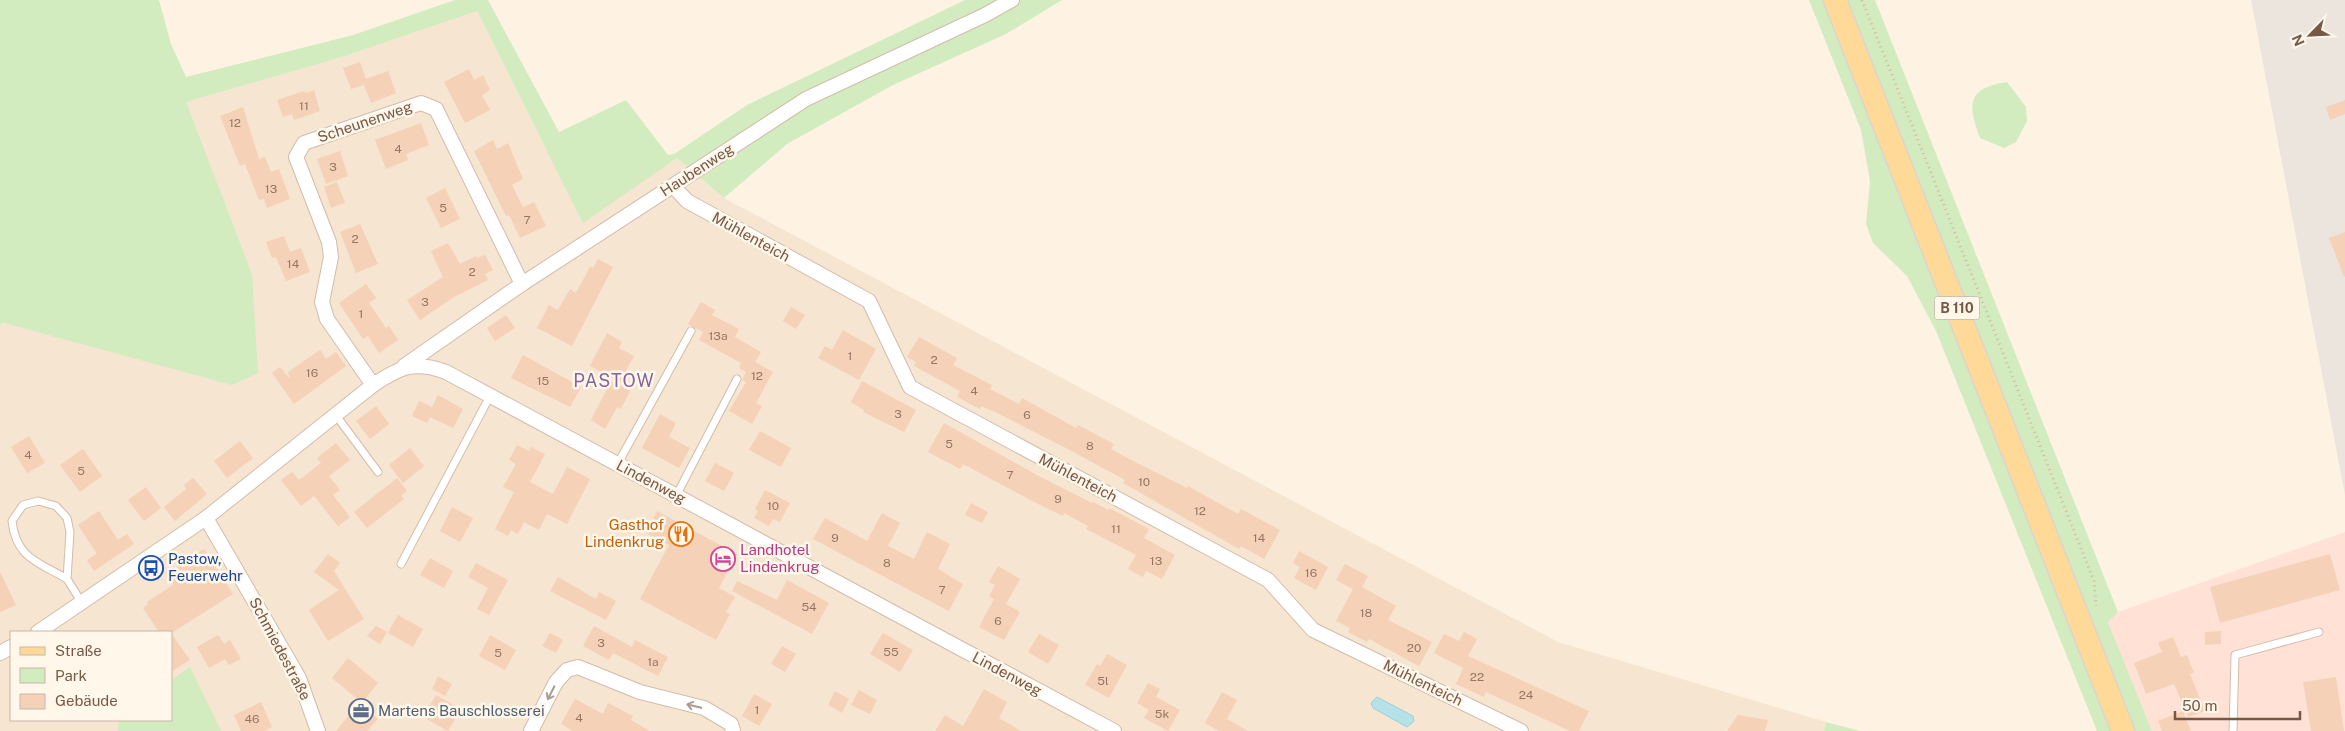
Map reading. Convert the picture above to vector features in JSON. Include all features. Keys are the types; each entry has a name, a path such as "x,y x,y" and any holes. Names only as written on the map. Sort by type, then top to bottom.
{"main road":[{"name":"B 110","path":"1835,0 2087,613 2124,731"}],"street":[{"name":"Haubenweg","path":"400,369 522,284 806,99 985,15 1012,0"},
{"name":"Scheunenweg","path":"373,385 327,319 322,302 331,257 329,242 296,158 304,143 421,103 436,109 522,284"},
{"name":"Mühlenteich","path":"673,186 686,201 869,301 910,387 1268,580 1313,630 1521,731"},
{"name":"Lindenweg","path":"40,631 206,518 334,414 373,385 400,369 416,364 430,366 490,396 1114,731"},
{"name":"Schmiedestraße","path":"206,518 299,678 318,731"},
{"path":"531,731 556,682 567,670 578,666 640,692 704,708 731,724 733,731"}],"lane":[{"path":"617,465 691,331"},
{"path":"676,496 737,379"},
{"path":"401,564 490,396"},
{"path":"334,414 378,472"},
{"path":"67,579 70,532 67,518 56,506 38,500 23,506 12,521 14,539 23,552 67,579 82,603"},
{"path":"2232,731 2235,655 2319,632"}],"path":[{"path":"1862,0 2091,572 2094,582 2087,613"}],"shaded area":[{"path":"2251,0 2345,0 2345,495"},
{"path":"477,11 547,151 664,167 677,158 724,198 1558,642 1826,722 1824,731 0,731 0,325 252,274 185,102 342,57"},
{"path":"2345,532 2345,731 2152,731 2108,622 2118,612"}],"green space":[{"path":"0,0 159,0 171,44 186,77 353,35 455,0 488,0 559,132 626,100 668,155 674,154 747,105 965,0 1062,0 1006,34 893,85 787,144 724,198 677,158 583,223 477,11 342,57 186,102 252,274 258,373 232,385 4,323 0,325"},
{"path":"1809,0 1875,0 2118,612 2108,622 2152,731 2097,731 1936,331 1907,276 1873,243 1866,224 1870,181 1861,130"},
{"path":"2007,82 2026,107 2027,121 2016,142 2004,148 1980,138 1972,107 1977,93 1984,88"},
{"path":"190,667 221,731 118,731 119,721 172,721 172,679"},
{"path":"1826,722 1860,731 1824,731"}],"water":[{"path":"1377,697 1413,716 1414,721 1407,727 1373,708 1371,703"}],"building":[{"path":"360,62 366,79 388,71 396,93 371,103 364,85 351,89 343,68"},
{"path":"469,69 474,80 483,75 490,90 482,95 490,110 465,123 444,82"},
{"path":"314,90 320,111 294,120 292,114 283,117 277,100 304,91 306,93"},
{"path":"2345,100 2345,114 2330,120 2326,107"},
{"path":"243,107 259,159 265,157 271,172 279,169 290,199 267,208 264,199 259,200 245,164 240,166 220,116"},
{"path":"421,123 429,145 406,154 408,160 386,169 375,140"},
{"path":"493,140 497,149 508,143 523,179 512,185 523,207 534,202 546,226 520,238 509,215 506,216 474,151"},
{"path":"340,151 348,176 326,184 317,159"},
{"path":"337,182 345,203 331,208 324,187"},
{"path":"445,188 460,219 441,228 426,198"},
{"path":"360,224 378,264 356,273 340,232"},
{"path":"2345,232 2345,276 2344,277 2329,238"},
{"path":"284,236 290,252 301,248 310,272 286,281 276,257 272,258 266,242"},
{"path":"448,243 460,264 476,256 477,258 485,255 493,270 485,274 488,280 454,297 420,320 407,300 443,277 431,251"},
{"path":"598,259 613,267 572,346 537,328 549,305 558,310 570,289 576,293 590,267 593,268"},
{"path":"366,284 376,298 369,303 386,328 389,326 398,340 379,353 368,336 363,339 339,303"},
{"path":"701,302 715,310 712,315 739,329 735,337 761,352 755,362 773,372 756,403 762,406 752,424 729,411 746,382 742,380 746,372 739,368 741,363 699,340 703,332 688,324"},
{"path":"791,307 805,315 796,329 783,321"},
{"path":"506,315 515,328 495,341 487,328"},
{"path":"843,330 876,349 859,380 818,358 825,346 832,350"},
{"path":"607,333 622,342 619,348 634,356 620,382 590,366"},
{"path":"919,337 957,358 953,365 992,385 990,389 1019,404 1022,398 1076,428 1078,425 1114,444 1111,449 1135,462 1187,488 1188,486 1238,514 1241,509 1280,530 1264,559 1241,546 1239,549 1123,483 1125,480 1066,448 997,413 981,406 980,409 957,397 960,391 914,366 916,362 907,357"},
{"path":"320,350 326,359 336,352 346,366 294,404 272,373 280,367 290,379 288,372"},
{"path":"523,355 581,387 570,407 511,378"},
{"path":"611,381 630,391 621,409 617,407 605,429 591,420"},
{"path":"862,381 916,410 904,432 863,412 864,410 851,402"},
{"path":"438,395 463,409 453,428 430,417 427,423 412,416 419,401 432,407"},
{"path":"376,406 389,424 370,439 356,421"},
{"path":"660,414 676,423 669,437 690,448 679,468 642,448"},
{"path":"944,423 1037,475 1092,503 1108,510 1109,508 1149,529 1144,538 1175,555 1162,579 1146,571 1143,577 1128,569 1136,555 1086,529 1088,526 1064,513 1063,516 1040,505 963,464 960,469 928,452"},
{"path":"760,431 791,448 781,467 749,450"},
{"path":"29,436 45,463 27,473 11,447"},
{"path":"240,441 253,458 227,478 214,461"},
{"path":"336,443 350,460 329,476 340,490 333,495 350,517 338,526 314,496 301,506 281,480 292,472 299,480 321,463 317,458"},
{"path":"517,445 529,451 531,447 545,454 530,482 553,494 567,467 590,479 567,524 547,514 539,530 524,522 518,534 511,530 508,536 495,529 514,492 503,487 516,464 509,460"},
{"path":"410,448 424,466 403,483 389,465"},
{"path":"83,449 102,476 80,492 60,465"},
{"path":"715,463 734,473 724,491 705,481"},
{"path":"193,478 207,494 175,521 164,507 186,489 184,485"},
{"path":"397,478 407,491 401,496 404,499 367,528 354,512"},
{"path":"146,487 161,508 144,521 128,500"},
{"path":"765,490 790,503 780,522 773,519 769,526 754,518 758,511 755,509"},
{"path":"971,503 988,512 982,523 965,515"},
{"path":"452,507 473,518 460,542 440,531"},
{"path":"99,511 118,540 97,554 78,525"},
{"path":"657,511 737,554 719,588 735,597 726,612 730,614 716,640 640,599 669,545 646,533"},
{"path":"882,513 900,523 888,546 914,559 927,532 950,544 938,569 963,584 949,611 813,539 825,518 867,541"},
{"path":"127,534 134,544 94,571 87,560"},
{"path":"204,549 233,594 173,632 158,631 143,608 148,604 147,602 173,585 166,574"},
{"path":"1299,551 1328,567 1316,590 1294,578 1300,567 1293,563"},
{"path":"328,554 340,563 334,571 364,619 328,641 309,610 339,590 314,572"},
{"path":"2330,554 2340,590 2220,623 2210,587"},
{"path":"430,558 453,571 444,588 420,575"},
{"path":"476,563 508,580 489,615 477,609 488,588 468,577"},
{"path":"1345,564 1368,576 1362,587 1396,606 1388,620 1432,642 1419,666 1369,639 1367,642 1348,632 1350,628 1336,621 1353,589 1336,580"},
{"path":"998,566 1020,579 1006,604 1020,612 1004,640 979,627 994,599 989,596 995,585 989,582"},
{"path":"0,572 16,605 0,612"},
{"path":"558,577 596,599 599,592 616,601 606,620 550,591"},
{"path":"787,580 829,603 812,634 732,591 737,581 777,600"},
{"path":"398,615 423,629 413,647 388,633"},
{"path":"376,626 387,632 380,644 367,636"},
{"path":"594,626 632,647 635,640 668,657 658,676 613,653 609,660 583,646"},
{"path":"2221,631 2221,644 2205,645 2205,632"},
{"path":"1464,632 1477,639 1468,656 1589,711 1579,731 1570,731 1486,692 1484,697 1456,684 1463,668 1434,653 1444,634 1459,641"},
{"path":"550,633 563,640 556,653 542,646"},
{"path":"883,633 913,650 900,672 870,654"},
{"path":"172,634 190,660 172,671"},
{"path":"1039,634 1059,645 1048,664 1028,652"},
{"path":"218,635 224,644 230,640 241,659 229,665 225,659 209,668 197,647"},
{"path":"490,635 516,650 505,670 479,656"},
{"path":"2173,637 2181,657 2187,655 2194,673 2190,674 2205,711 2188,717 2174,684 2146,694 2134,663 2162,652 2158,643"},
{"path":"782,646 796,654 785,672 771,664"},
{"path":"1107,654 1127,665 1109,698 1085,685 1097,664 1100,666"},
{"path":"348,658 378,683 362,703 332,678"},
{"path":"438,676 452,684 445,696 432,689"},
{"path":"2336,677 2344,731 2311,731 2303,682"},
{"path":"1148,683 1160,689 1156,697 1180,710 1168,731 1144,718 1149,710 1137,703"},
{"path":"984,689 1007,702 999,718 1021,731 935,731 945,715 963,726"},
{"path":"859,690 877,700 870,714 851,705"},
{"path":"835,691 849,699 842,713 828,705"},
{"path":"1222,692 1237,700 1227,719 1248,731 1219,731 1205,723"},
{"path":"754,694 772,704 759,726 742,716"},
{"path":"436,695 461,709 448,731 423,717"},
{"path":"575,699 603,714 608,703 633,716 631,720 650,731 573,731 561,724"},
{"path":"261,702 272,727 264,731 241,731 234,715"},
{"name":"Martens Bauschlosserei","path":"359,703 378,719 367,731 336,731"},
{"path":"2183,711 2191,731 2162,731 2158,721"},
{"path":"1738,715 1768,720 1765,731 1727,731"}],"place":[{"name":"Gasthof Lindenkrug","path":"681,534"},
{"name":"Landhotel Lindenkrug","path":"723,559"},
{"name":"Pastow, Feuerwehr","path":"151,568"},
{"name":"Martens Bauschlosserei","path":"361,711"}],"district":[{"name":"PASTOW","path":"614,381"}]}
